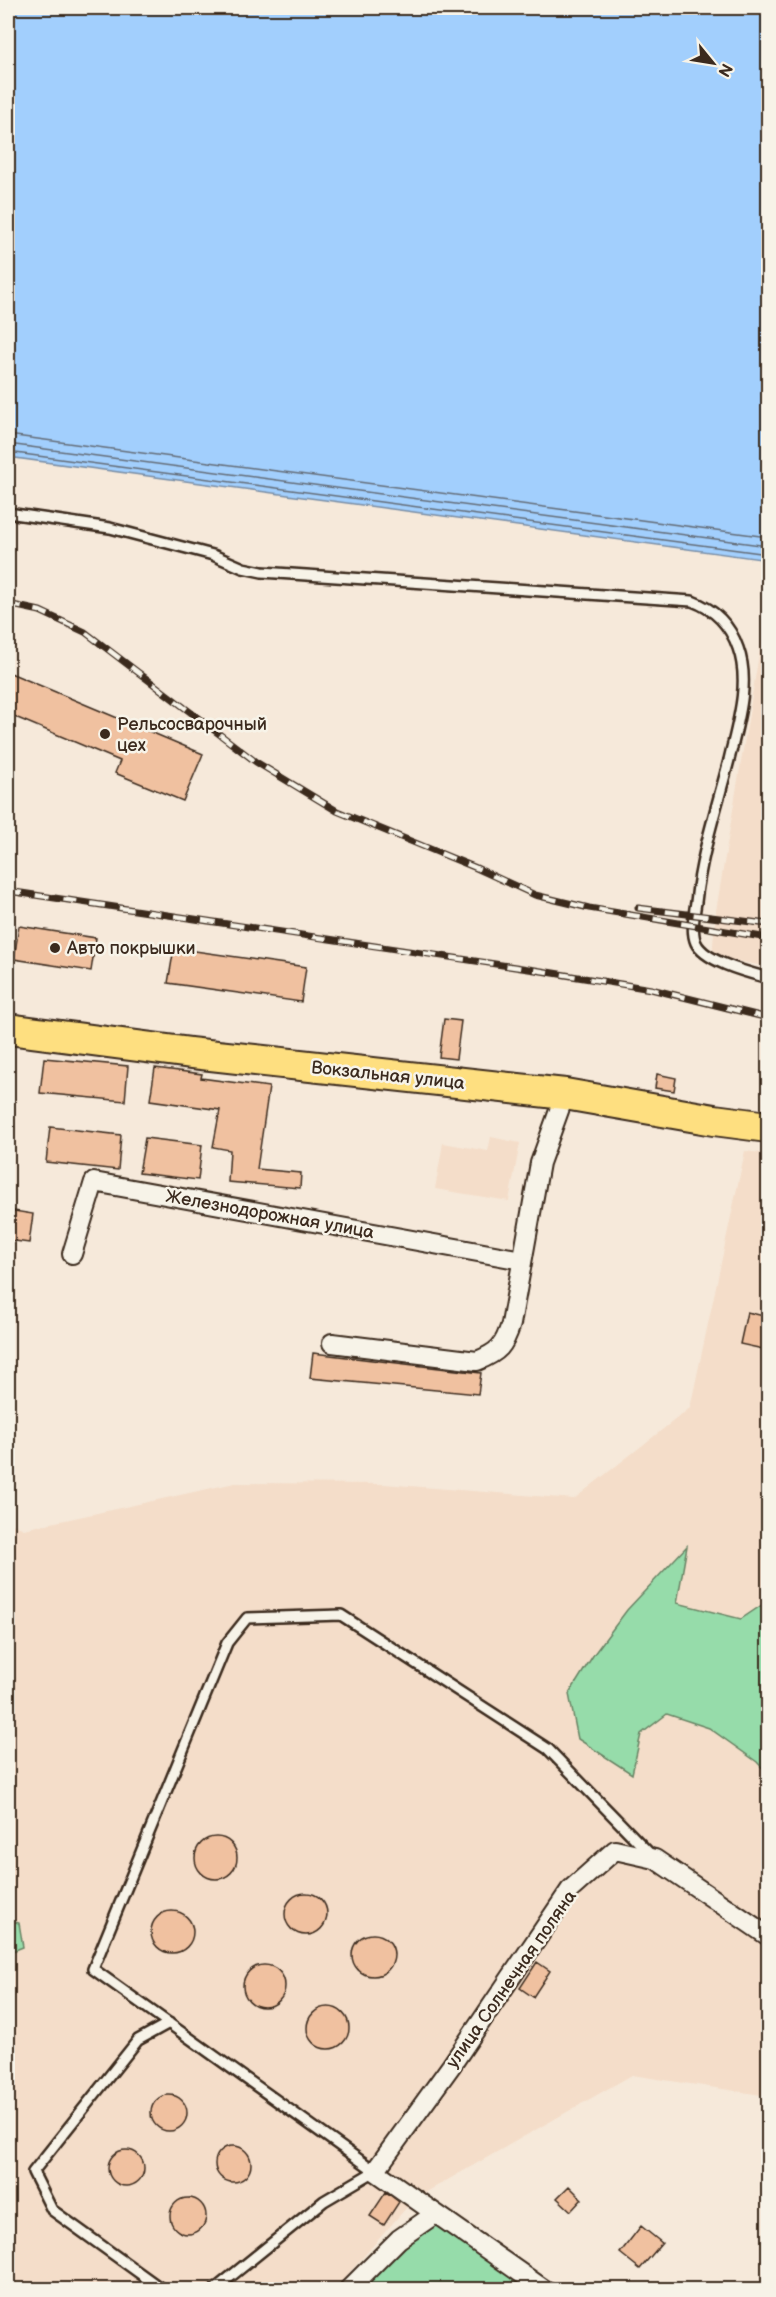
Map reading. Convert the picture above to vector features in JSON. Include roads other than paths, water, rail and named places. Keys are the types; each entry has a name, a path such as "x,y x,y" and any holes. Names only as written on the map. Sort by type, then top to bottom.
{"main road":[{"name":"Вокзальная улица","path":"8,1029 191,1053 566,1094 714,1120 768,1126"}],"street":[{"path":"332,1343 477,1360 492,1355 505,1343 512,1324 540,1163 566,1094"},
{"name":"Железнодорожная улица","path":"72,1254 94,1182 522,1260"},
{"name":"улица Солнечная поляна","path":"375,2171 464,2047 570,1890 615,1851 655,1859 768,1936"},
{"path":"375,2171 545,2289"},
{"path":"348,2289 399,2239 435,2214"}],"lane":[{"path":"8,513 110,528 213,555 243,568 262,572 692,601 706,607 726,624 739,649 743,678 741,711 698,885 694,916 695,942 704,953 743,971 768,978"},
{"path":"214,2289 324,2201 375,2171 93,1969 227,1642 247,1618 341,1615 548,1749 655,1859"},
{"path":"163,2289 52,2210 33,2172 138,2040 169,2023"}],"water":[{"path":"8,8 768,8 768,560 8,457"}],"railway":[{"path":"8,604 40,611 85,632 256,762 337,811 474,867 535,895 589,908 768,938"},
{"path":"8,891 651,989 768,1018"},
{"path":"638,908 768,924"}],"place":[{"name":"Рельсосварочный цех","path":"105,734"},
{"name":"Авто покрышки","path":"55,948"}]}
